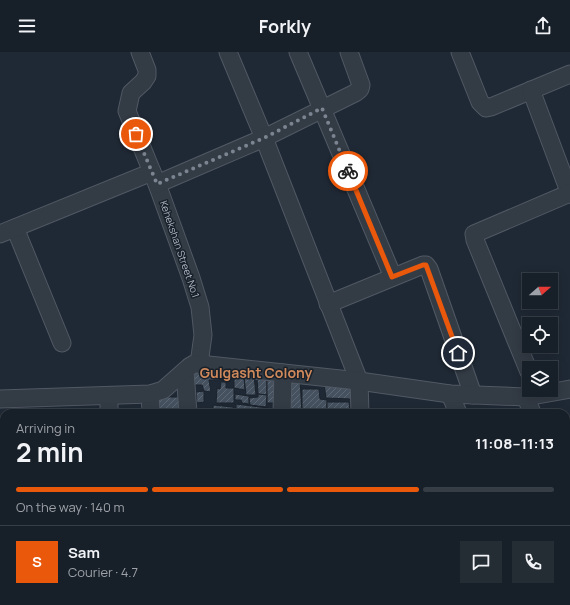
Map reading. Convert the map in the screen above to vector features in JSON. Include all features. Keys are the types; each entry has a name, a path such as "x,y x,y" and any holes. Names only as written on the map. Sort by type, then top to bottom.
{"street":[{"name":"Kehekshan Street No.1","path":"140,52 147,70 147,76 144,82 132,93 127,111 155,178 200,307 203,335 192,367 188,409"},
{"path":"228,52 264,138 359,381 360,409"},
{"path":"298,52 392,277"},
{"path":"62,343 8,231 264,138 355,93 360,89 361,85 349,52"},
{"path":"460,52 480,102 486,108 570,74"},
{"path":"524,361 475,240 474,234 570,194 530,90"},
{"path":"328,304 392,277 426,265 432,276 473,395"},
{"path":"0,399 150,394 162,390 192,367 283,373 359,381 450,394 533,399 570,390"},
{"path":"282,409 283,373"},
{"path":"150,394 151,409"},
{"path":"450,394 456,409"},
{"path":"109,396 109,409"}],"building":[{"path":"194,371 220,373 219,380 209,380 211,392 204,391 202,385 194,385"},
{"path":"234,374 244,376 245,390 234,388"},
{"path":"254,375 256,395 246,395 244,376"},
{"path":"257,377 267,378 267,395 258,394"},
{"path":"267,378 279,379 278,403 267,403"},
{"path":"285,379 300,379 302,409 284,409"},
{"path":"221,382 226,382 226,388 234,388 234,403 216,403 217,388 220,389"},
{"path":"324,384 353,386 351,399 326,398"},
{"path":"302,389 319,389 320,399 327,400 327,409 302,409"},
{"path":"204,391 204,402 197,403 196,392"},
{"path":"235,394 249,396 249,404 242,403 241,400 235,400"},
{"path":"258,394 267,395 266,407 250,405 249,398 258,397"},
{"path":"157,397 184,397 184,409 157,409"},
{"path":"327,402 349,402 350,409 327,409"},
{"path":"236,404 268,408 268,409 236,409"},
{"path":"213,405 233,407 233,409 213,409"}],"way so far":[{"path":"136,134 157,184 264,138 322,108 348,171"}],"district":[{"name":"Gulgasht Colony","path":"256,373"}],"route":[{"path":"348,171 392,277 423,265 426,265 429,269 458,353"}]}
